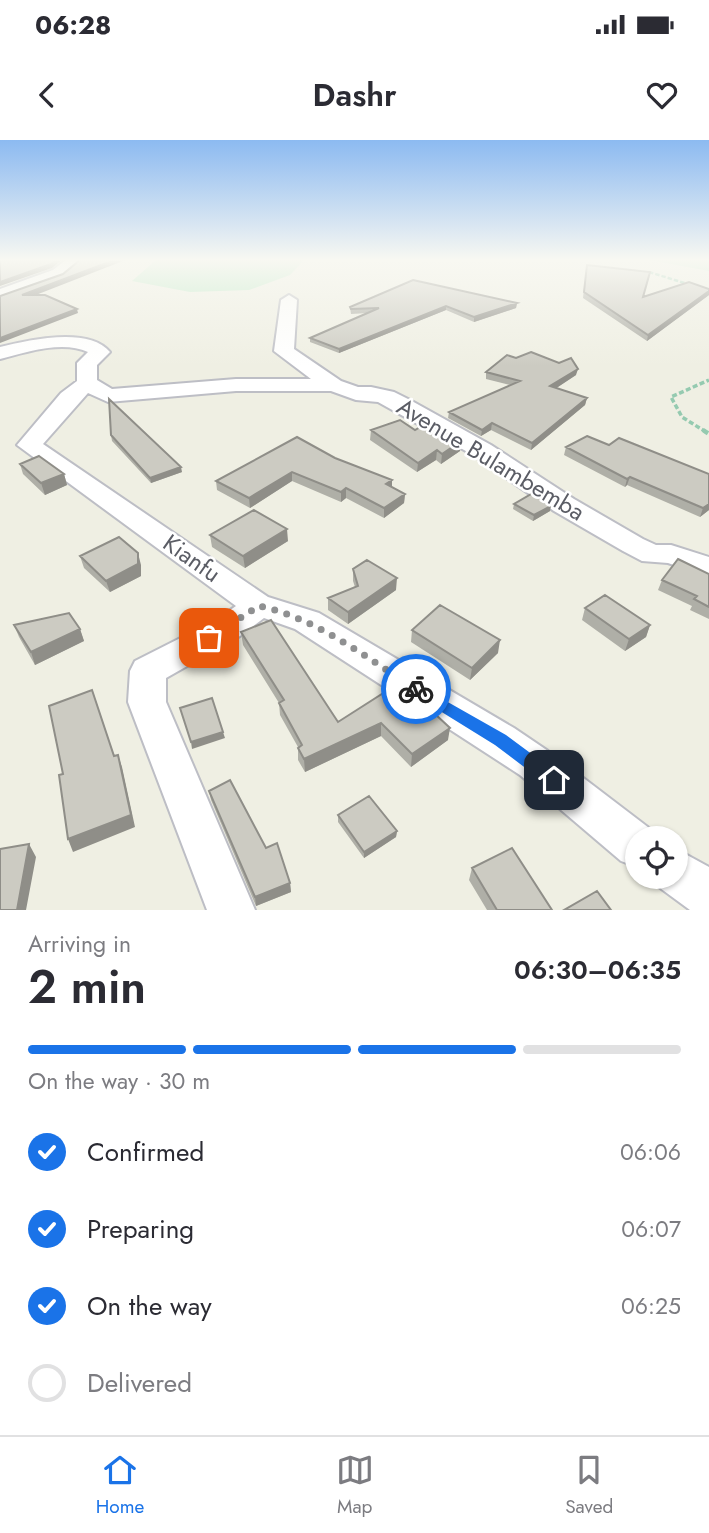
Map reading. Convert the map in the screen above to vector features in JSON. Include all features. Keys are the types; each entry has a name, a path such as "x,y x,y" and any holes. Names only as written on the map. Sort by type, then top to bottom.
{"street":[{"name":"Avenue Bulambemba","path":"289,300 284,351 334,385 356,394 371,393 386,397 402,405 482,450 633,545 652,554 671,554 709,567"},
{"path":"0,353 64,342 100,349 87,363 87,383 107,396 142,395 236,384 334,385"},
{"name":"Kianfu","path":"87,383 69,398 29,445 259,606 279,610 307,621 500,740 625,837"},
{"path":"231,910 147,702 148,671 228,628 259,606"},
{"path":"688,880 709,895"}],"path":[{"path":"709,380 671,397 682,417 709,433"}],"building":[{"path":"45,295 77,309 0,338 0,296"},
{"path":"378,295 481,295 517,303 474,317 446,306 339,349 310,338 379,308 350,307"},
{"path":"588,295 704,295 648,335"},
{"path":"531,352 559,363 571,358 578,369 550,386 587,398 532,443 492,423 482,430 449,412 520,381 486,372 507,355 516,358"},
{"path":"109,399 181,467 150,478 111,435"},
{"path":"400,420 415,430 427,423 461,441 442,454 437,450 418,463 371,430"},
{"path":"587,436 609,445 619,438 709,474 709,504 703,508 630,477 627,479 566,447"},
{"path":"297,437 335,458 392,480 386,484 405,494 384,508 346,488 341,492 292,472 249,498 216,481"},
{"path":"39,456 64,474 41,483 20,464"},
{"path":"533,493 551,506 534,515 514,504"},
{"path":"254,510 287,529 243,556 210,535"},
{"path":"119,537 138,553 138,564 106,581 80,556"},
{"path":"678,559 709,574 709,607 694,599 697,596 662,580"},
{"path":"367,560 397,578 348,612 328,598 358,586 353,569"},
{"path":"605,595 650,625 629,639 585,608"},
{"path":"440,605 500,640 472,668 412,630"},
{"path":"69,613 80,629 31,652 14,625"},
{"path":"271,620 338,722 396,685 420,700 450,728 412,754 381,723 304,759 298,748 302,745 279,703 284,700 241,632"},
{"path":"92,690 114,756 118,755 131,815 68,839 59,775 63,774 49,706"},
{"path":"212,698 223,732 191,742 180,708"},
{"path":"230,780 266,848 277,843 290,883 255,897 209,791"},
{"path":"369,796 397,831 364,852 338,815"},
{"path":"29,844 17,910 0,910 0,849"},
{"path":"512,848 552,910 497,910 472,868"},
{"path":"597,891 611,910 564,910"}],"way so far":[{"path":"209,638 259,606 279,610 298,620 307,621 416,689"}],"route":[{"path":"416,689 500,740 554,780"}]}
